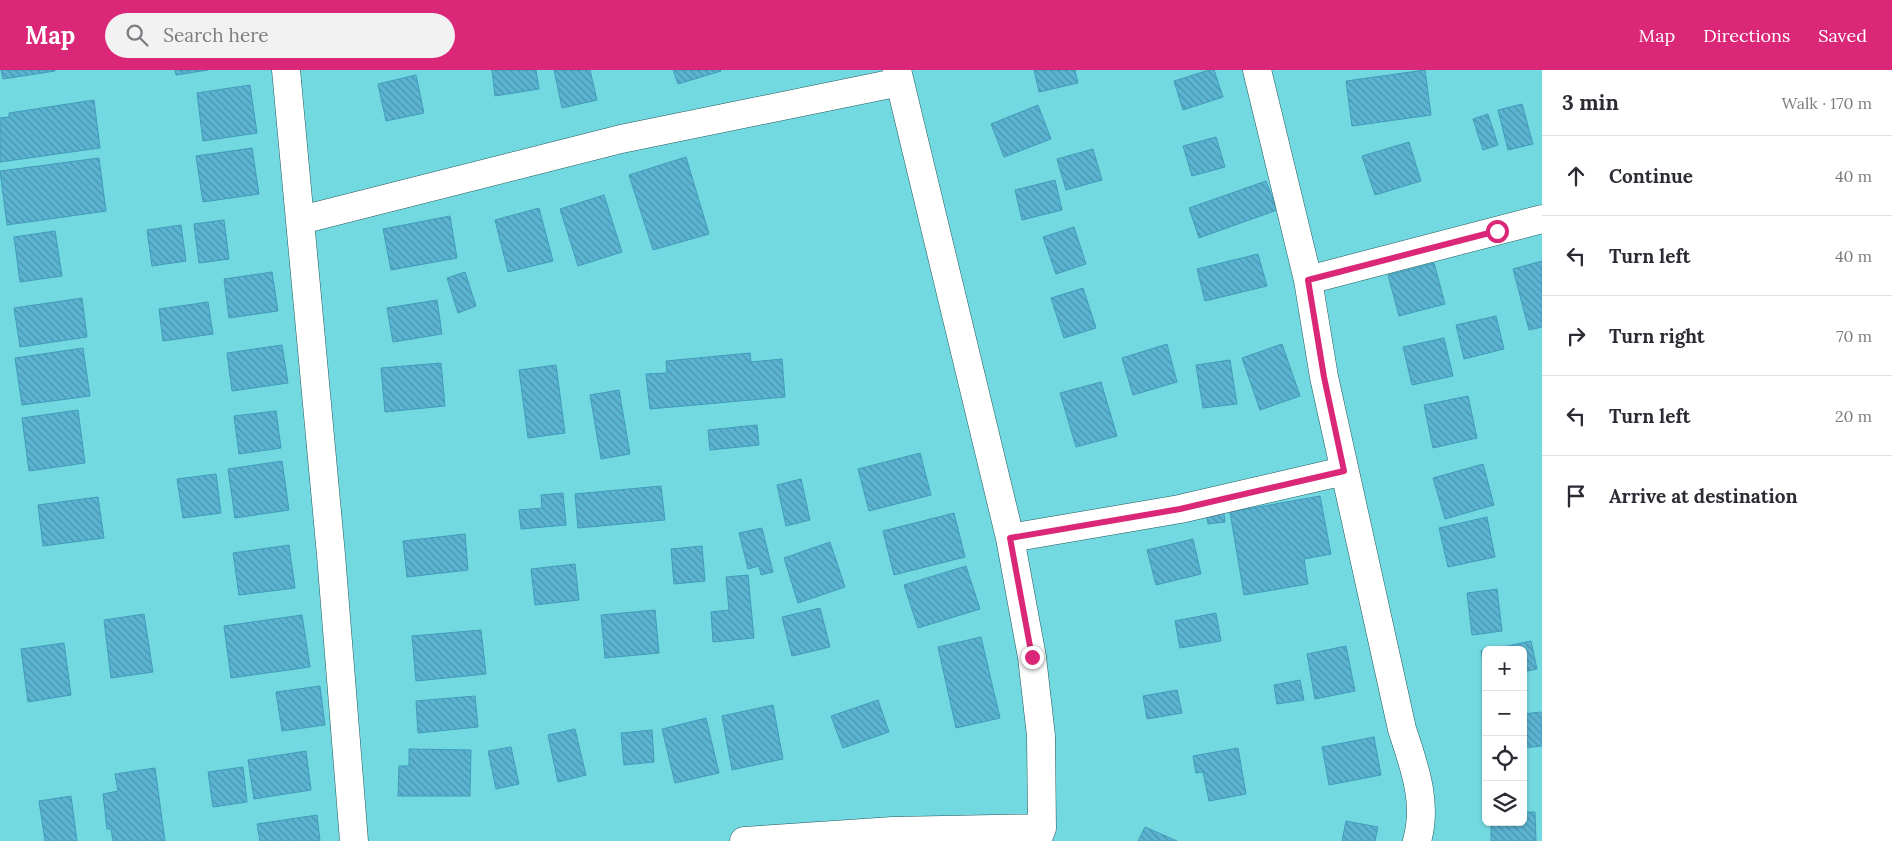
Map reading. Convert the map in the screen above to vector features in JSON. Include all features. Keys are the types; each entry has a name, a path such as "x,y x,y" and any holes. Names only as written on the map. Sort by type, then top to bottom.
{"street":[{"path":"286,70 331,555 354,841"},
{"path":"1258,70 1308,280 1324,377 1402,729 1420,784 1421,828 1417,841"},
{"path":"301,220 621,139 899,76 931,216 1010,538 1032,657 1041,736 1039,834 893,831 744,841"},
{"path":"1308,280 1542,219"},
{"path":"1010,538 1180,509 1344,471"}],"building":[{"path":"1,70 55,70 55,71 3,79"},
{"path":"175,70 208,70 176,75"},
{"path":"492,70 536,70 539,89 495,96"},
{"path":"554,70 590,70 597,100 562,108"},
{"path":"673,70 720,70 721,71 678,84"},
{"path":"1034,70 1075,70 1078,83 1039,92"},
{"path":"1214,70 1223,97 1183,110 1174,81"},
{"path":"1425,70 1431,115 1352,126 1346,81"},
{"path":"416,75 424,113 386,121 378,84"},
{"path":"250,85 257,133 203,141 197,93"},
{"path":"94,100 100,148 0,162 0,118 9,117 9,113"},
{"path":"1522,104 1533,144 1508,150 1498,110"},
{"path":"1038,105 1051,139 1004,157 991,124"},
{"path":"1488,114 1498,145 1483,150 1473,119"},
{"path":"1216,137 1225,167 1192,176 1183,146"},
{"path":"1409,142 1421,181 1375,195 1362,156"},
{"path":"252,148 259,194 203,202 196,156"},
{"path":"1093,149 1102,180 1066,190 1057,159"},
{"path":"686,157 709,234 653,250 629,175"},
{"path":"99,158 106,211 7,225 0,171"},
{"path":"1055,180 1062,210 1022,220 1015,190"},
{"path":"1266,181 1277,210 1199,238 1189,208"},
{"path":"604,195 622,252 578,266 560,209"},
{"path":"539,208 553,261 508,272 495,220"},
{"path":"450,216 457,258 391,270 383,229"},
{"path":"224,220 229,259 199,263 194,224"},
{"path":"181,225 186,261 152,266 147,230"},
{"path":"1074,227 1086,264 1056,274 1043,237"},
{"path":"55,231 62,276 20,282 14,237"},
{"path":"1258,254 1267,286 1205,301 1197,269"},
{"path":"1542,261 1542,327 1529,330 1513,269"},
{"path":"1434,263 1445,304 1399,316 1388,275"},
{"path":"272,272 278,311 229,318 224,279"},
{"path":"465,272 476,306 458,313 447,278"},
{"path":"1083,288 1096,328 1064,338 1051,298"},
{"path":"82,298 87,337 20,347 14,308"},
{"path":"437,300 442,334 393,342 387,308"},
{"path":"208,302 213,334 163,341 159,309"},
{"path":"1496,316 1504,349 1464,359 1456,325"},
{"path":"1444,338 1453,376 1412,385 1403,347"},
{"path":"1167,344 1177,382 1133,395 1122,358"},
{"path":"1282,344 1300,396 1260,410 1242,358"},
{"path":"282,345 288,383 232,391 227,353"},
{"path":"83,348 90,396 22,405 15,358"},
{"path":"750,353 751,362 782,359 785,397 650,409 646,374 667,373 666,361"},
{"path":"1230,360 1237,404 1203,408 1196,365"},
{"path":"441,363 445,406 385,412 381,368"},
{"path":"556,365 565,433 528,438 519,370"},
{"path":"1101,382 1117,436 1076,447 1060,393"},
{"path":"619,390 630,454 601,459 590,395"},
{"path":"1468,396 1477,438 1433,448 1424,405"},
{"path":"78,410 85,463 29,471 22,418"},
{"path":"276,411 281,448 239,454 234,416"},
{"path":"757,425 759,445 710,450 708,430"},
{"path":"920,453 931,495 869,511 858,469"},
{"path":"282,461 289,510 235,518 228,469"},
{"path":"1483,464 1494,505 1445,519 1433,478"},
{"path":"216,474 221,513 183,518 177,479"},
{"path":"801,479 810,520 786,526 777,485"},
{"path":"661,486 665,520 578,528 575,494"},
{"path":"563,493 566,525 521,529 519,510 542,508 541,495"},
{"path":"1320,496 1331,554 1304,559 1308,584 1244,595 1230,512"},
{"path":"98,497 104,538 43,546 38,505"},
{"path":"1222,499 1225,522 1208,524 1204,501"},
{"path":"954,513 965,557 894,575 883,531"},
{"path":"1487,517 1495,557 1448,567 1439,528"},
{"path":"762,528 773,572 761,575 759,566 748,569 739,533"},
{"path":"465,534 468,570 407,577 403,541"},
{"path":"1193,539 1201,574 1156,585 1147,550"},
{"path":"830,542 845,587 798,603 784,558"},
{"path":"289,545 295,588 239,595 233,553"},
{"path":"702,546 705,581 674,584 671,549"},
{"path":"575,564 579,600 535,605 531,569"},
{"path":"966,566 980,609 918,628 904,585"},
{"path":"748,575 754,638 713,642 711,612 729,610 726,577"},
{"path":"1497,589 1502,631 1472,635 1467,593"},
{"path":"820,608 830,647 792,656 782,617"},
{"path":"655,610 659,653 605,658 601,615"},
{"path":"1216,613 1221,641 1180,648 1175,621"},
{"path":"144,614 153,672 111,678 104,620"},
{"path":"302,615 310,667 231,678 224,626"},
{"path":"481,630 486,674 416,681 412,636"},
{"path":"981,637 1000,718 956,728 938,647"},
{"path":"1531,641 1537,669 1527,671 1527,646 1508,646"},
{"path":"64,643 71,695 28,702 21,649"},
{"path":"1346,646 1355,691 1315,699 1307,654"},
{"path":"1300,680 1304,700 1277,704 1274,685"},
{"path":"320,686 325,725 282,731 276,692"},
{"path":"1177,690 1182,713 1147,719 1143,696"},
{"path":"475,696 478,727 418,733 416,701"},
{"path":"878,700 889,732 843,748 831,716"},
{"path":"773,705 783,759 732,770 722,716"},
{"path":"1541,712 1542,746 1527,748 1527,714"},
{"path":"706,718 719,773 675,783 662,729"},
{"path":"575,729 586,775 558,782 548,735"},
{"path":"652,730 654,762 624,765 621,733"},
{"path":"1374,737 1381,775 1329,785 1322,747"},
{"path":"511,747 519,784 496,789 488,751"},
{"path":"1238,748 1246,794 1209,801 1203,772 1196,773 1193,756"},
{"path":"409,749 471,750 470,796 398,796 399,766 409,766"},
{"path":"306,751 311,790 254,799 248,760"},
{"path":"243,767 247,802 213,807 208,772"},
{"path":"155,768 165,841 113,841 111,829 107,829 103,794 118,791 115,774"},
{"path":"71,796 77,841 45,841 39,801"},
{"path":"1527,812 1535,812 1536,841 1491,841 1491,826 1527,826"},
{"path":"317,815 320,841 260,841 257,824"},
{"path":"1346,821 1378,827 1375,841 1342,841"},
{"path":"1145,827 1177,841 1138,841"}],"route":[{"path":"1032,657 1010,538 1180,509 1344,471 1324,377 1308,280 1497,231"}]}
